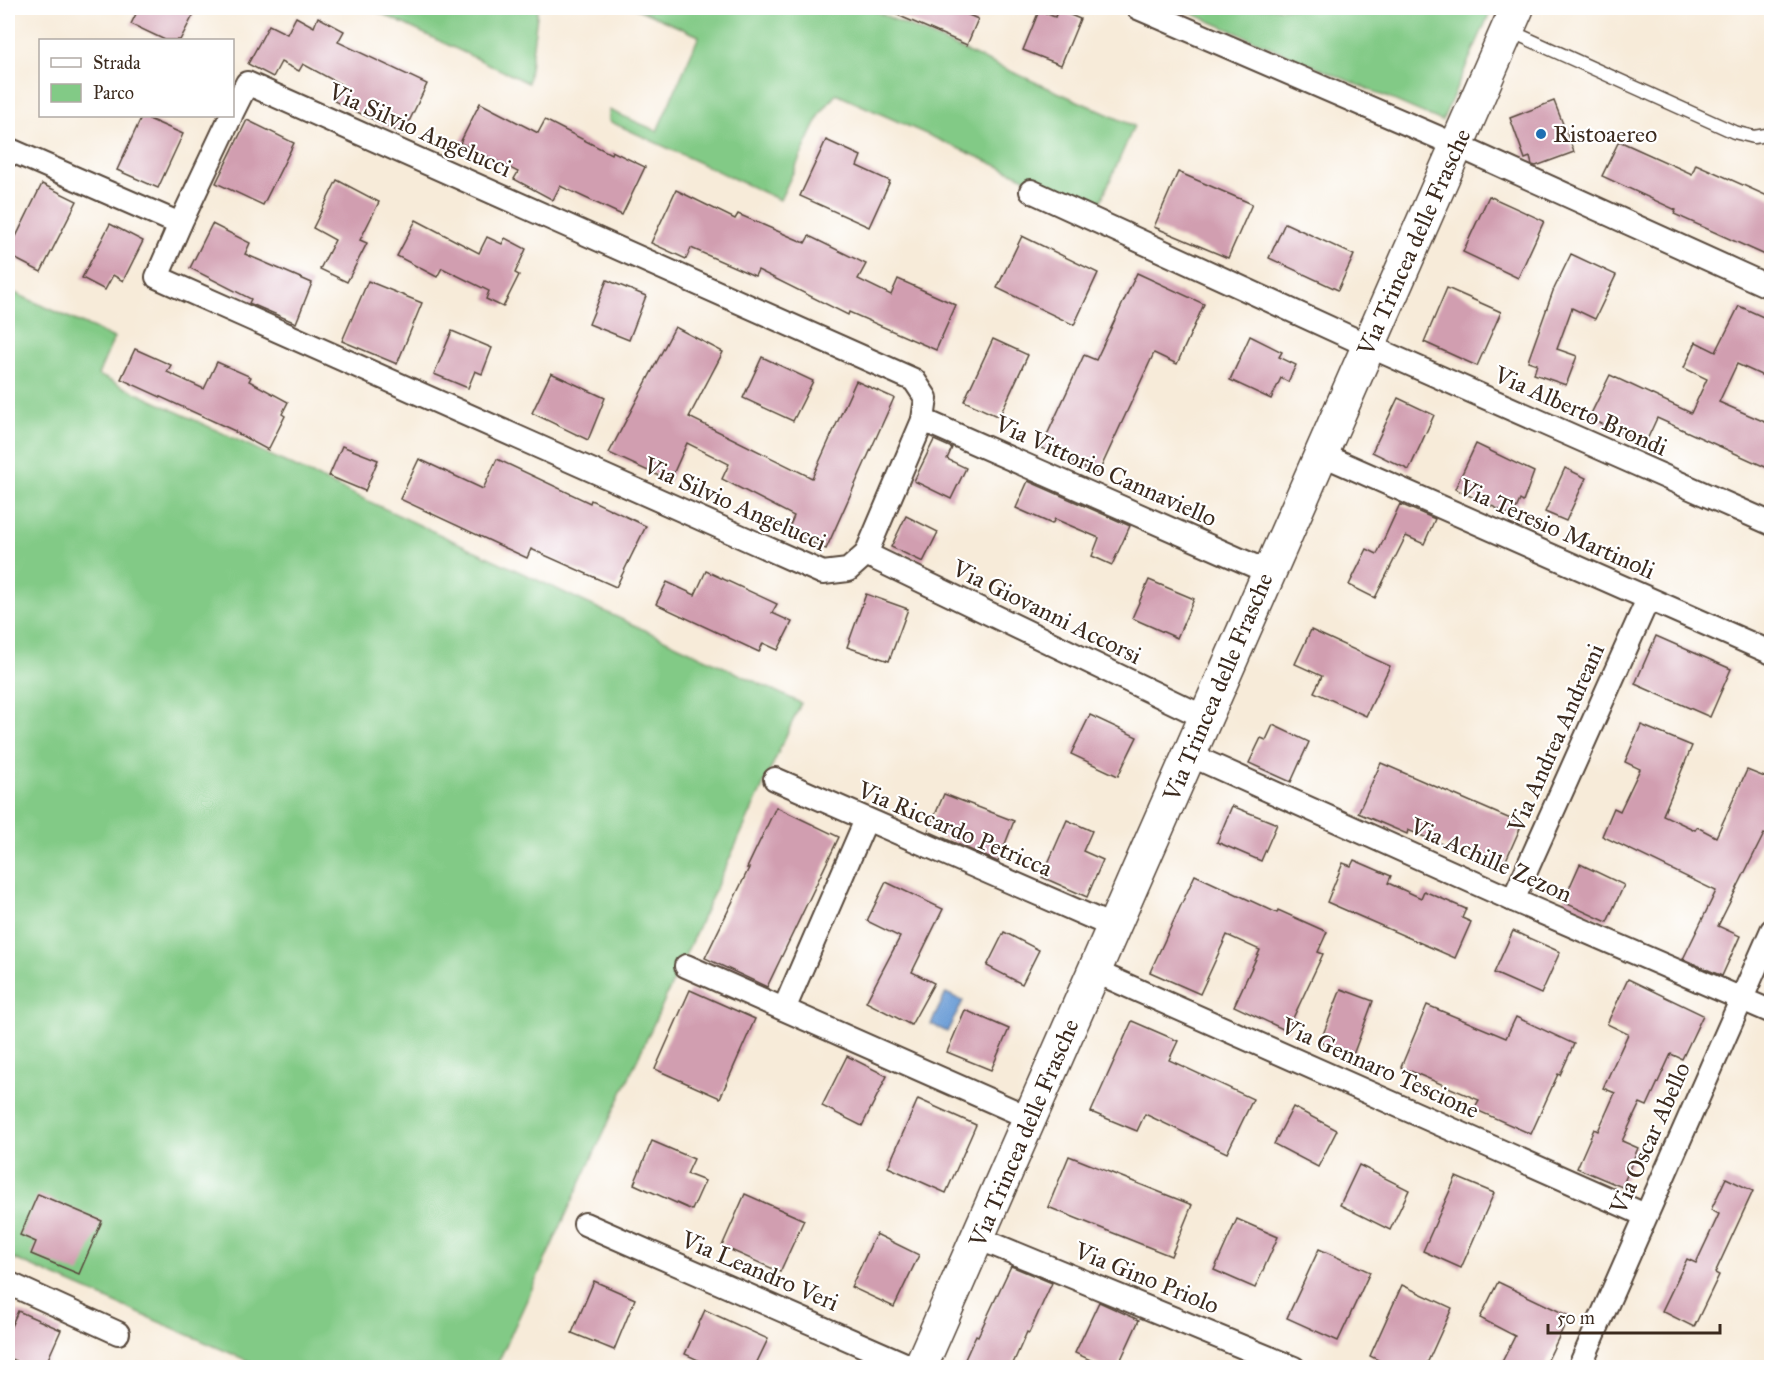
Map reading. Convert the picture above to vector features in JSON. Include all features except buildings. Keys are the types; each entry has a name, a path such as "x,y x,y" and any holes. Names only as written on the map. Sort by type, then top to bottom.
{"street":[{"path":"1138,8 1456,145 1772,288"},
{"name":"Via Trincea delle Frasche","path":"920,1368 1512,19"},
{"name":"Via Silvio Angelucci","path":"231,117 157,277 823,573 848,570 866,554 923,420 926,398 914,380 247,83 234,110"},
{"path":"8,149 180,224"},
{"name":"Via Alberto Brondi","path":"1031,191 1368,346 1772,524"},
{"name":"Via Vittorio Cannaviello","path":"923,420 1268,572"},
{"name":"Via Teresio Martinoli","path":"1321,454 1772,653"},
{"name":"Via Giovanni Accorsi","path":"866,554 1206,718"},
{"name":"Via Andrea Andreani","path":"1513,900 1648,599"},
{"name":"Via Achille Zezon","path":"1190,755 1513,900 1772,1012"},
{"name":"Via Riccardo Petricca","path":"776,779 1114,927"},
{"path":"784,1009 866,820"},
{"name":"Via Oscar Abello","path":"1579,1368 1772,930"},
{"path":"686,966 1030,1118"},
{"name":"Via Gennaro Tescione","path":"1094,971 1645,1215"},
{"name":"Via Leandro Veri","path":"585,1224 914,1368"},
{"name":"Via Gino Priolo","path":"978,1238 1294,1368"},
{"path":"8,1283 118,1333"}],"lane":[{"path":"1512,19 1734,132 1754,137 1772,134"}],"green space":[{"path":"370,8 538,8 528,83"},
{"path":"635,8 868,8 1134,126 1097,210 836,94 821,113 780,200 609,121 609,110 657,131 699,36"},
{"path":"1179,8 1492,8 1442,121"},
{"path":"8,290 114,338 98,375 801,703 496,1367 262,1367 8,1256"}],"water":[{"path":"946,993 963,1001 947,1032 931,1024"}],"place":[{"name":"Ristoaereo","path":"1541,134"}]}
